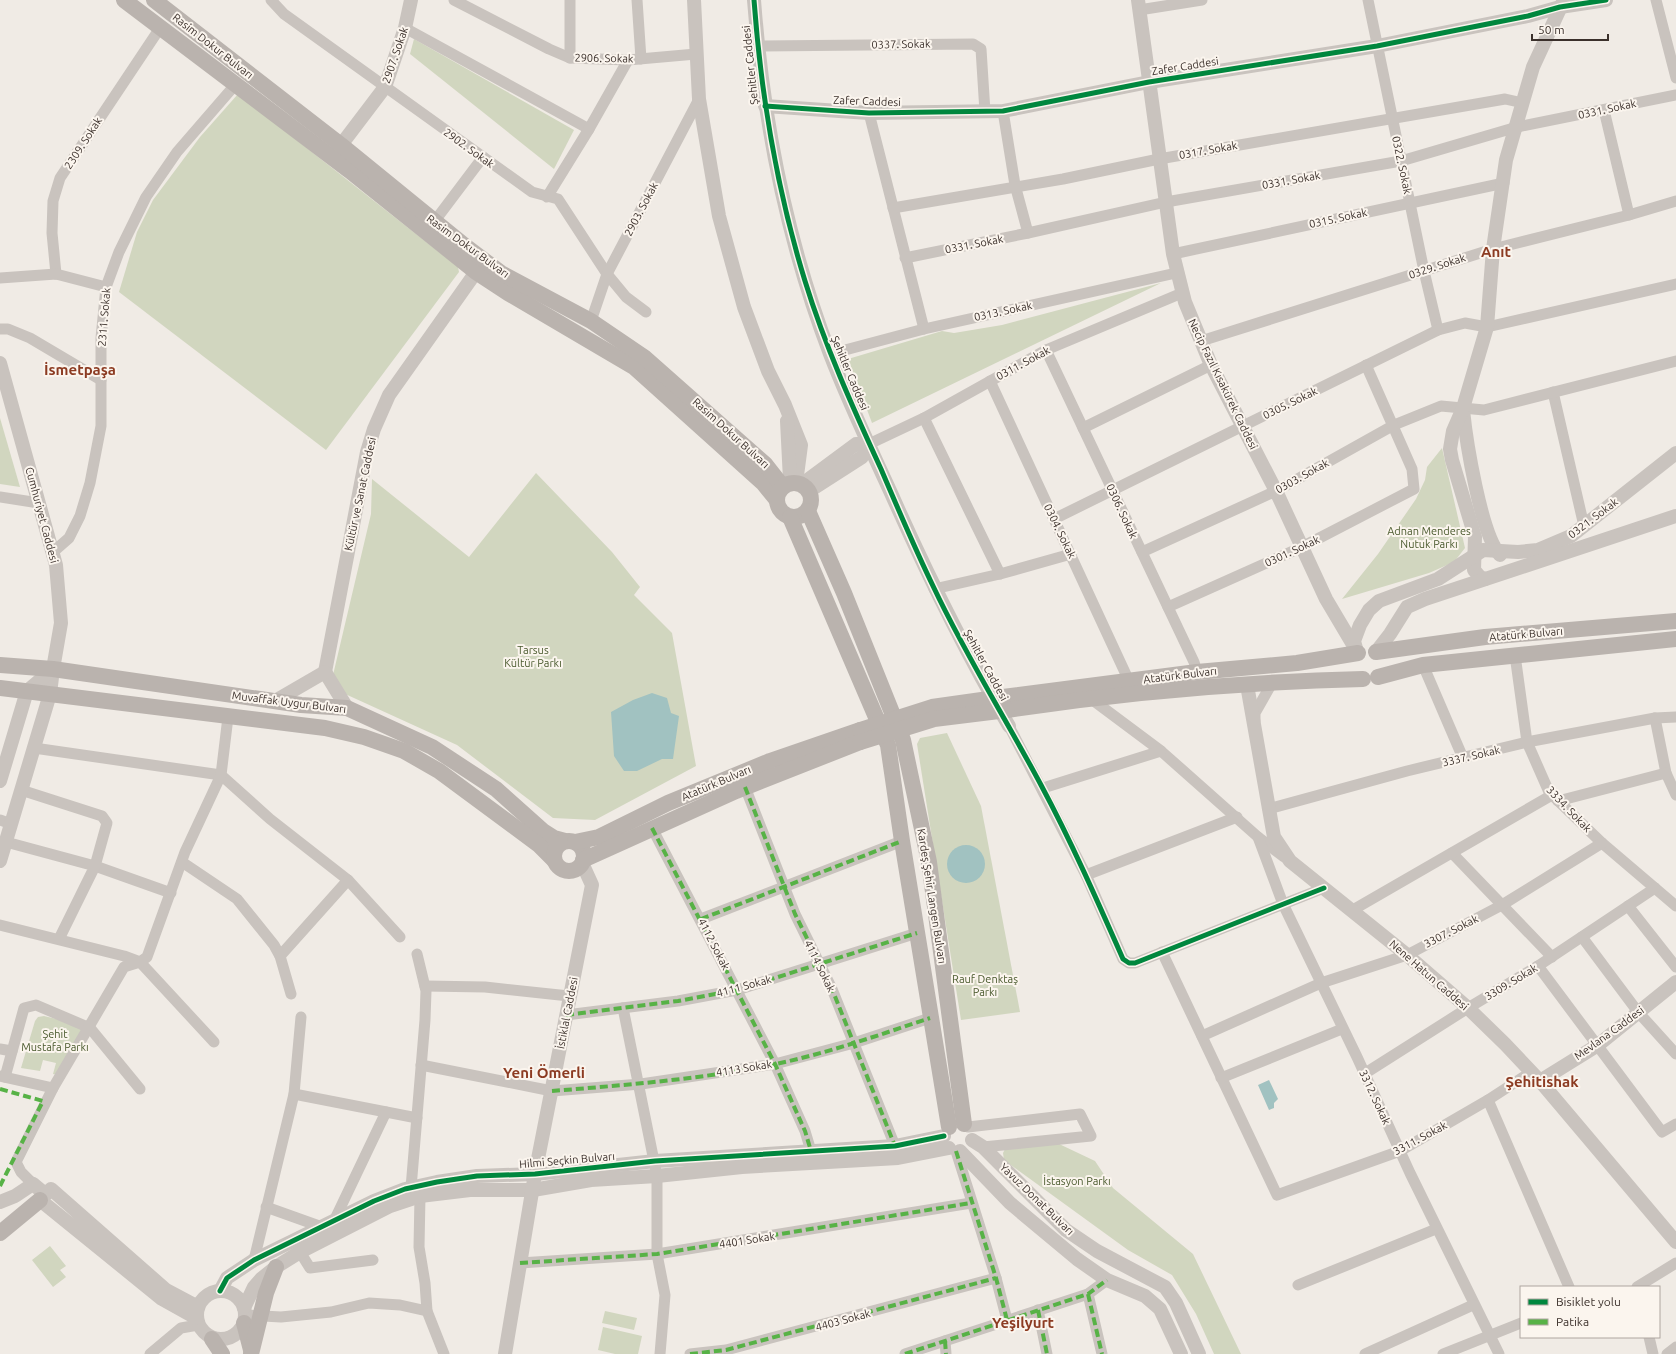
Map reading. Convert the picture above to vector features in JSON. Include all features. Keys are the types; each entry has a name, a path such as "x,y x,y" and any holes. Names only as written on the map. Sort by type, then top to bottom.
{"main road":[{"path":"124,0 350,171 476,272 508,293 634,367 764,483 793,488 811,503 808,511 800,516 790,517 782,513 793,488"},
{"name":"Rasim Dokur Bulvarı","path":"154,0 341,145 434,222 501,273 591,321 644,357 672,380 793,488"},
{"path":"808,511 844,593 896,743"},
{"path":"790,517 896,743"},
{"name":"Atatürk Bulvarı","path":"1376,652 1485,637 1676,620"},
{"name":"Atatürk Bulvarı","path":"1005,704 1294,681 1370,678 1423,665 1676,639"},
{"path":"1367,649 1376,652 1380,655 1383,664 1381,673 1370,678 1357,676 1353,668 1353,662 1358,653 1367,649"},
{"name":"Atatürk Bulvarı","path":"1005,704 1129,681 1197,672 1297,662 1358,653"},
{"name":"Muvaffak Uygur Bulvarı","path":"0,664 53,668 301,705 347,708 432,747 496,789 543,831 554,838 570,841"},
{"name":"Muvaffak Uygur Bulvarı","path":"0,688 325,728 364,737 404,751 452,780 538,845 554,860"},
{"path":"860,736 932,707 1005,704"},
{"name":"Atatürk Bulvarı","path":"583,862 652,828 860,736"},
{"name":"Atatürk Bulvarı","path":"570,841 599,836 668,804 770,761 860,736"},
{"name":"Kardeş Şehir Langen Bulvarı","path":"896,743 902,841 916,933 930,1018 961,1139"},
{"name":"Kardeş Şehir Langen Bulvarı","path":"896,743 929,862 961,1139"},
{"path":"570,841 583,852 583,862 574,870 564,871 556,865 554,860 554,850 557,846 570,841"},
{"path":"0,1233 43,1197"},
{"path":"251,1354 248,1316 266,1293 276,1267"},
{"path":"212,1339 222,1354"}],"street":[{"name":"2902. Sokak","path":"271,0 284,14 532,192 558,199 607,274 626,297 646,312"},
{"name":"2907. Sokak","path":"341,145 385,87 405,28 411,0"},
{"name":"2906. Sokak","path":"454,0 465,2 548,49 570,58 628,60 696,54"},
{"path":"570,0 570,58"},
{"path":"637,0 641,59"},
{"path":"694,0 699,99 719,216 744,307 768,371 785,405 801,446 793,488"},
{"name":"Şehitler Caddesi","path":"754,0 757,46 765,106 781,189 801,265 830,354 934,589 982,681 1010,726"},
{"path":"1138,5 1202,0"},
{"name":"0322. Sokak","path":"1368,0 1409,202 1438,330"},
{"name":"Zafer Caddesi","path":"765,106 869,112 1003,111 1149,82 1377,46 1528,16 1559,2 1606,0"},
{"path":"1656,0 1676,78"},
{"path":"1485,579 1480,577 1474,570 1475,537 1450,449 1453,431 1463,408 1487,327 1493,249 1504,183 1506,160 1517,127 1533,67 1559,2"},
{"name":"Necip Fazıl Kısakürek Caddesi","path":"1138,5 1173,254 1176,273 1182,293 1211,365 1276,491 1326,599 1358,653"},
{"name":"2309. Sokak","path":"56,274 52,233 53,201 60,178 160,28"},
{"path":"405,28 589,129"},
{"name":"0337. Sokak","path":"757,46 973,44 981,48 985,112"},
{"path":"547,197 589,129 628,60"},
{"name":"2311. Sokak","path":"53,552 69,538 80,516 90,483 101,426 102,338 106,287 119,252 146,197 177,152 235,85"},
{"name":"0331. Sokak","path":"905,258 1028,233 1166,202 1401,161 1517,127 1676,95"},
{"name":"2903. Sokak","path":"591,321 607,274 699,99"},
{"name":"0317. Sokak","path":"893,208 1015,185 1063,179 1159,159 1505,99 1523,103"},
{"path":"1604,110 1629,215"},
{"path":"1003,111 1015,185 1028,233"},
{"path":"869,112 924,328"},
{"path":"434,222 482,157"},
{"name":"0315. Sokak","path":"1173,254 1409,202 1504,183"},
{"name":"0329. Sokak","path":"1202,342 1493,249 1629,215 1676,201"},
{"name":"Kültür ve Sanat Caddesi","path":"324,672 367,452 374,429 389,395 476,272"},
{"name":"0313. Sokak","path":"830,354 924,328 1176,273"},
{"path":"0,278 56,274 106,287"},
{"path":"1487,327 1676,284"},
{"name":"0311. Sokak","path":"869,444 924,418 1046,350 1182,293"},
{"name":"0305. Sokak","path":"1054,519 1438,330 1465,323 1487,327"},
{"path":"0,329 8,329 30,338 101,380"},
{"name":"0306. Sokak","path":"1046,350 1194,662 1197,672"},
{"name":"0303. Sokak","path":"1142,552 1276,491 1394,425 1441,406 1484,410 1676,361"},
{"name":"Cumhuriyet Caddesi","path":"0,363 53,552 56,565 61,623 50,694 21,790 6,822 6,842 0,860"},
{"path":"1083,428 1211,365"},
{"path":"1366,366 1394,425"},
{"name":"0304. Sokak","path":"990,381 1129,681"},
{"path":"1552,392 1584,526"},
{"path":"1463,408 1466,442 1488,534 1502,560 1503,565 1499,574"},
{"path":"924,418 1000,574"},
{"name":"0301. Sokak","path":"1168,607 1302,547 1414,489 1412,469 1394,425"},
{"path":"793,488 862,457 869,444"},
{"name":"0321. Sokak","path":"1497,552 1538,550 1571,536 1676,453"},
{"path":"0,498 39,503"},
{"path":"1376,652 1390,634 1400,615 1407,607 1425,599 1485,579 1490,579 1499,574 1676,516"},
{"path":"1358,653 1354,641 1360,624 1369,610 1379,602 1438,579 1483,550 1487,549 1497,552"},
{"path":"934,589 1000,574 1071,554"},
{"name":"3334. Sokak","path":"1515,655 1527,742 1543,781 1555,798 1602,843 1676,906"},
{"path":"1423,665 1463,758"},
{"path":"0,781 27,692 53,668"},
{"path":"275,701 324,672 347,708"},
{"path":"1255,733 1256,713 1272,683"},
{"name":"Nene Hatun Caddesi","path":"1247,685 1274,837 1290,861 1407,954 1468,1008 1536,1077 1676,1242"},
{"path":"1090,698 1161,751 1258,837 1290,861"},
{"path":"228,717 221,774 182,862 147,957 140,962 124,967 90,1028 53,1088 16,1162 21,1172 43,1197 162,1299 197,1317 203,1333 212,1339 228,1339 240,1330 248,1316"},
{"path":"1655,718 1666,773 1676,795"},
{"name":"3337. Sokak","path":"1268,809 1407,771 1527,742 1655,718 1676,718"},
{"path":"1010,726 1043,788 1086,875 1123,959 1129,963 1135,963 1324,888"},
{"path":"34,748 221,774 270,819 348,880 400,937"},
{"path":"1043,788 1161,751"},
{"path":"1351,911 1452,852 1555,798 1666,773"},
{"name":"4114 Sokak","path":"745,787 795,914 819,963 854,1043 895,1146"},
{"path":"21,790 102,816 107,823 95,866 59,939"},
{"path":"1086,875 1237,817"},
{"name":"4112 Sokak","path":"652,828 701,919 775,1064 805,1131 811,1151"},
{"name":"3312. Sokak","path":"1258,837 1283,904 1436,1228 1473,1305 1490,1335 1498,1354"},
{"path":"701,919 902,841"},
{"path":"6,842 95,866 170,893"},
{"name":"3307. Sokak","path":"1202,1036 1321,983 1407,954 1502,905 1602,843"},
{"path":"1452,852 1552,957"},
{"path":"182,862 237,899 274,945 280,956 291,994"},
{"name":"İstiklal Caddesi","path":"505,1354 533,1190 569,996 592,885 583,862"},
{"path":"280,956 348,880"},
{"name":"3309. Sokak","path":"1364,1074 1468,1008 1538,966 1655,888"},
{"path":"1628,906 1676,967"},
{"path":"0,925 124,956 140,962 214,1042"},
{"name":"4111 Sokak","path":"566,1015 678,1001 737,990 916,933"},
{"path":"1582,937 1638,1012 1676,1054"},
{"path":"1162,952 1222,1078 1342,1029"},
{"path":"417,954 425,986 425,1020 417,1118 415,1192 419,1247 425,1283 426,1311 444,1354"},
{"path":"1538,966 1662,1132 1676,1124"},
{"name":"Mevlana Caddesi","path":"1536,1077 1598,1045 1676,982"},
{"path":"425,986 485,987 569,996"},
{"path":"53,1088 2,1077 12,1052 24,1008 36,1005 90,1028 140,1089"},
{"path":"623,1008 657,1176 657,1254 665,1295 660,1354"},
{"path":"254,1260 294,1094 301,1017"},
{"name":"4113 Sokak","path":"421,1064 552,1091 638,1084 775,1064 854,1043 930,1018"},
{"path":"0,1049 12,1052"},
{"name":"3311. Sokak","path":"1222,1078 1277,1195 1400,1151 1488,1100 1536,1077"},
{"path":"294,1094 417,1118"},
{"path":"1488,1100 1569,1286"},
{"path":"266,1207 328,1224 386,1112"},
{"path":"1080,1114 1091,1136 961,1139 1080,1114"},
{"path":"961,1139 971,1203 996,1278 1007,1320"},
{"name":"Hilmi Seçkin Bulvarı","path":"276,1267 300,1252 437,1182 477,1176 536,1174 655,1161 895,1146 961,1139"},
{"name":"Hilmi Seçkin Bulvarı","path":"220,1291 227,1278 254,1260 374,1201 415,1192 533,1190 591,1180 657,1176 742,1167 898,1158 961,1139"},
{"name":"Yavuz Donat Bulvarı","path":"961,1139 1010,1203 1077,1259 1107,1280 1146,1296 1160,1309 1180,1354"},
{"name":"Yavuz Donat Bulvarı","path":"961,1139 1066,1230 1097,1251 1165,1287 1176,1303 1200,1354"},
{"path":"0,1202 15,1196 33,1184"},
{"name":"4401 Sokak","path":"520,1263 657,1254 971,1203"},
{"path":"1298,1286 1436,1228"},
{"path":"300,1252 310,1268 373,1260"},
{"path":"1639,1286 1676,1263"},
{"name":"4403 Sokak","path":"690,1354 726,1350 996,1278"},
{"path":"905,1354 1088,1294 1107,1280"},
{"path":"150,1354 181,1328 197,1317 203,1298 211,1293 220,1291 235,1295 248,1316"},
{"path":"1088,1294 1102,1354"},
{"path":"248,1316 280,1317 331,1312 369,1304 400,1305 426,1311"},
{"path":"1365,1354 1473,1305"},
{"path":"1038,1310 1047,1354"},
{"path":"1444,1354 1520,1323"},
{"path":"1649,1338 1653,1354"},
{"path":"945,1341 946,1354"},
{"path":"1667,1354 1676,1347"}],"green space":[{"path":"414,39 574,130 554,169 410,54"},
{"path":"238,94 458,267 459,272 326,450 119,292 137,232 153,200 200,137"},
{"path":"1161,283 872,423 848,359 942,331 954,333 1002,325"},
{"path":"0,418 20,487 0,484"},
{"name":"Adnan Menderes Nutuk Parkı","path":"1442,448 1465,548 1454,562 1429,573 1342,599 1378,554 1416,499 1425,480 1427,467"},
{"name":"Tarsus Kültür Parkı","path":"536,473 612,552 640,587 634,595 672,633 696,766 595,820 553,818 457,745 343,693 333,675 371,514 372,479 469,557"},
{"name":"Rauf Denktaş Parkı","path":"947,733 981,806 1020,1012 961,1020 917,744 920,738"},
{"name":"Şehit Mustafa Parkı","path":"44,1016 77,1024 83,1029 63,1076 53,1074 56,1063 43,1060 40,1071 21,1068 35,1021 38,1017"},
{"name":"İstasyon Parkı","path":"1057,1143 1095,1161 1113,1188 1193,1254 1241,1354 1214,1354 1196,1314 1172,1275 1128,1250 1004,1160 1003,1153 1006,1147"},
{"path":"50,1246 66,1266 60,1270 66,1277 53,1287 32,1260"},
{"path":"605,1311 637,1318 634,1330 602,1323"},
{"path":"603,1327 642,1336 638,1354 615,1354 598,1350"}],"water":[{"path":"652,693 667,698 671,713 679,716 673,759 662,759 637,771 624,771 614,756 611,712 633,700"},
{"path":"962,845 970,845 982,854 985,864 982,874 976,880 970,883 962,883 950,874 947,868 947,860 956,848"},
{"path":"1269,1080 1278,1099 1274,1103 1274,1108 1269,1110 1258,1085"}],"marked path":[{"path":"745,787 795,914 832,989 895,1146"},
{"path":"652,828 775,1064 805,1131 811,1151"},
{"path":"701,919 902,841"},
{"path":"566,1015 678,1001 737,990 917,933"},
{"path":"552,1091 693,1078 776,1064 834,1049 930,1018"},
{"path":"0,1089 43,1101 0,1186"},
{"path":"956,1151 996,1278 1007,1320"},
{"path":"520,1263 657,1254 971,1203"},
{"path":"690,1354 726,1350 996,1278"},
{"path":"905,1354 1088,1294 1107,1280"},
{"path":"1088,1294 1102,1354"},
{"path":"1038,1310 1047,1354"},
{"path":"945,1341 946,1354"}],"cycle path":[{"path":"754,0 761,71 778,177 805,281 830,353 920,559 946,613 1052,806 1084,871 1123,959 1129,963 1135,963 1324,888"},
{"path":"765,106 869,113 1003,111 1149,82 1377,46 1528,16 1560,7 1606,0"},
{"path":"220,1291 227,1278 254,1260 374,1201 405,1189 437,1182 477,1176 535,1174 655,1161 895,1146 944,1136"}],"district":[{"name":"Anıt","path":"1496,251"},
{"name":"İsmetpaşa","path":"80,369"},
{"name":"Yeni Ömerli","path":"544,1072"},
{"name":"Şehitishak","path":"1542,1081"},
{"name":"Yeşilyurt","path":"1023,1322"}]}
